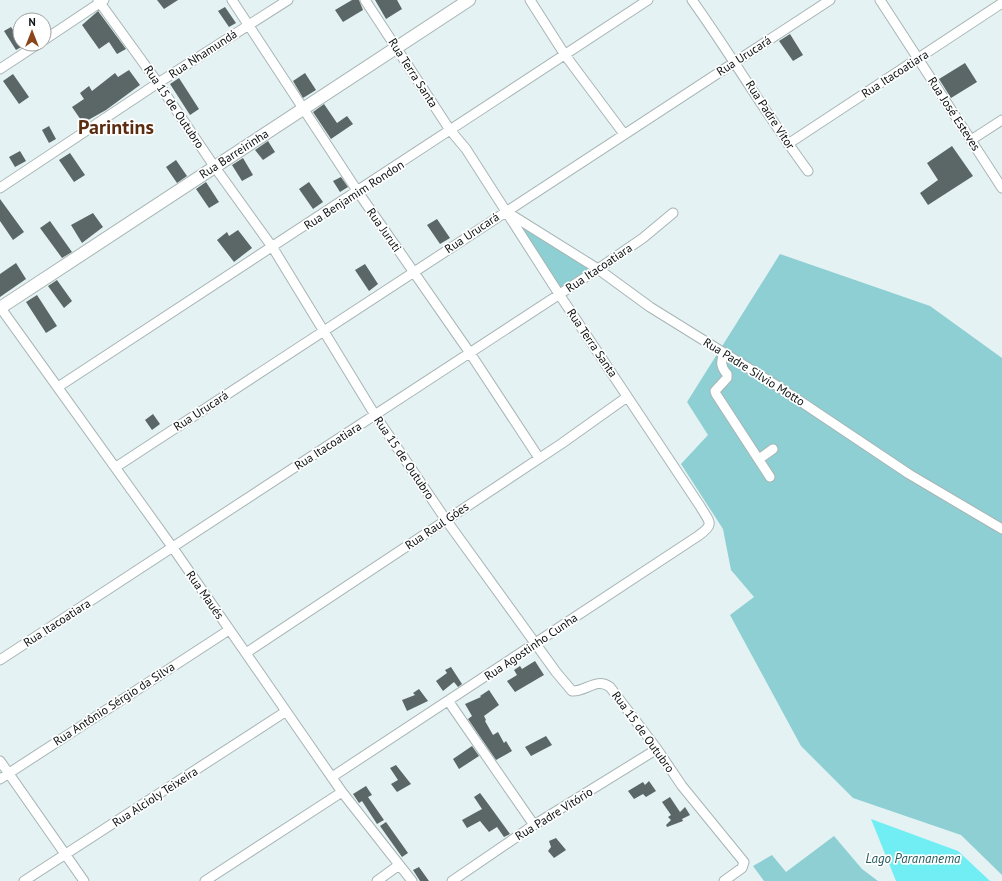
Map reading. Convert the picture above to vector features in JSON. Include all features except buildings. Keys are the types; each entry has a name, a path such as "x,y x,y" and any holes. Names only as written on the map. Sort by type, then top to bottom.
{"street":[{"name":"Rua Juruti","path":"232,0 358,192 470,353 539,458"},
{"name":"Rua Nhamundá","path":"0,188 248,24 288,0"},
{"name":"Rua Terra Santa","path":"365,0 450,130 466,149 559,294 700,506"},
{"name":"Rua Barreirinha","path":"0,308 124,228 214,166 469,0"},
{"path":"530,0 565,55 624,134"},
{"name":"Rua Benjamim Rondon","path":"58,387 273,248 648,0"},
{"name":"Rua Padre Vitor","path":"692,0 736,62 788,144 808,171"},
{"name":"Rua Urucará","path":"116,467 830,0"},
{"name":"Rua José Esteves","path":"880,0 1002,188"},
{"path":"52,35 101,1"},
{"name":"Rua 15 de Outubro","path":"101,1 214,166 273,248 375,415 446,520 535,644 572,691 576,691 596,683 606,684 610,687 657,749 682,786 744,864 742,868 724,881"},
{"name":"Rua Itacoatiara","path":"788,144 1002,3"},
{"path":"0,69 26,52"},
{"path":"971,140 1002,120"},
{"name":"Rua Padre Silvio Motto","path":"506,212 598,270 650,307 782,389 909,474 1002,529"},
{"name":"Rua Itacoatiara","path":"0,660 559,294 598,270 643,238 673,213"},
{"name":"Rua Maués","path":"0,308 116,467 342,792 412,881"},
{"path":"724,353 721,362 722,367 727,374 727,378 715,391 770,476"},
{"name":"Rua Raul Góes","path":"246,652 539,458 627,397"},
{"path":"758,459 773,449"},
{"name":"Rua Agostinho Cunha","path":"332,777 707,530 710,526 709,520 700,506"},
{"name":"Rua Antônio Sérgio da Silva","path":"0,779 229,630"},
{"path":"448,702 534,825"},
{"name":"Rua Alcioly Teixeira","path":"24,881 285,712"},
{"name":"Rua Padre Vitório","path":"452,881 534,825 657,749"},
{"path":"0,761 84,881"},
{"path":"205,881 342,792"},
{"path":"377,881 399,866"}],"shaded area":[{"path":"506,211 596,269 559,294"},
{"path":"780,254 930,306 1002,358 1002,875 961,835 853,798 801,746 730,615 754,597 731,570 723,529 681,464 708,435 687,402"},
{"path":"834,836 862,869 878,881 764,881 753,866 772,855 786,872"}],"water":[{"name":"Lago Parananema","path":"871,819 958,851 990,881 896,881"}],"district":[{"name":"Parintins","path":"116,127"}]}
